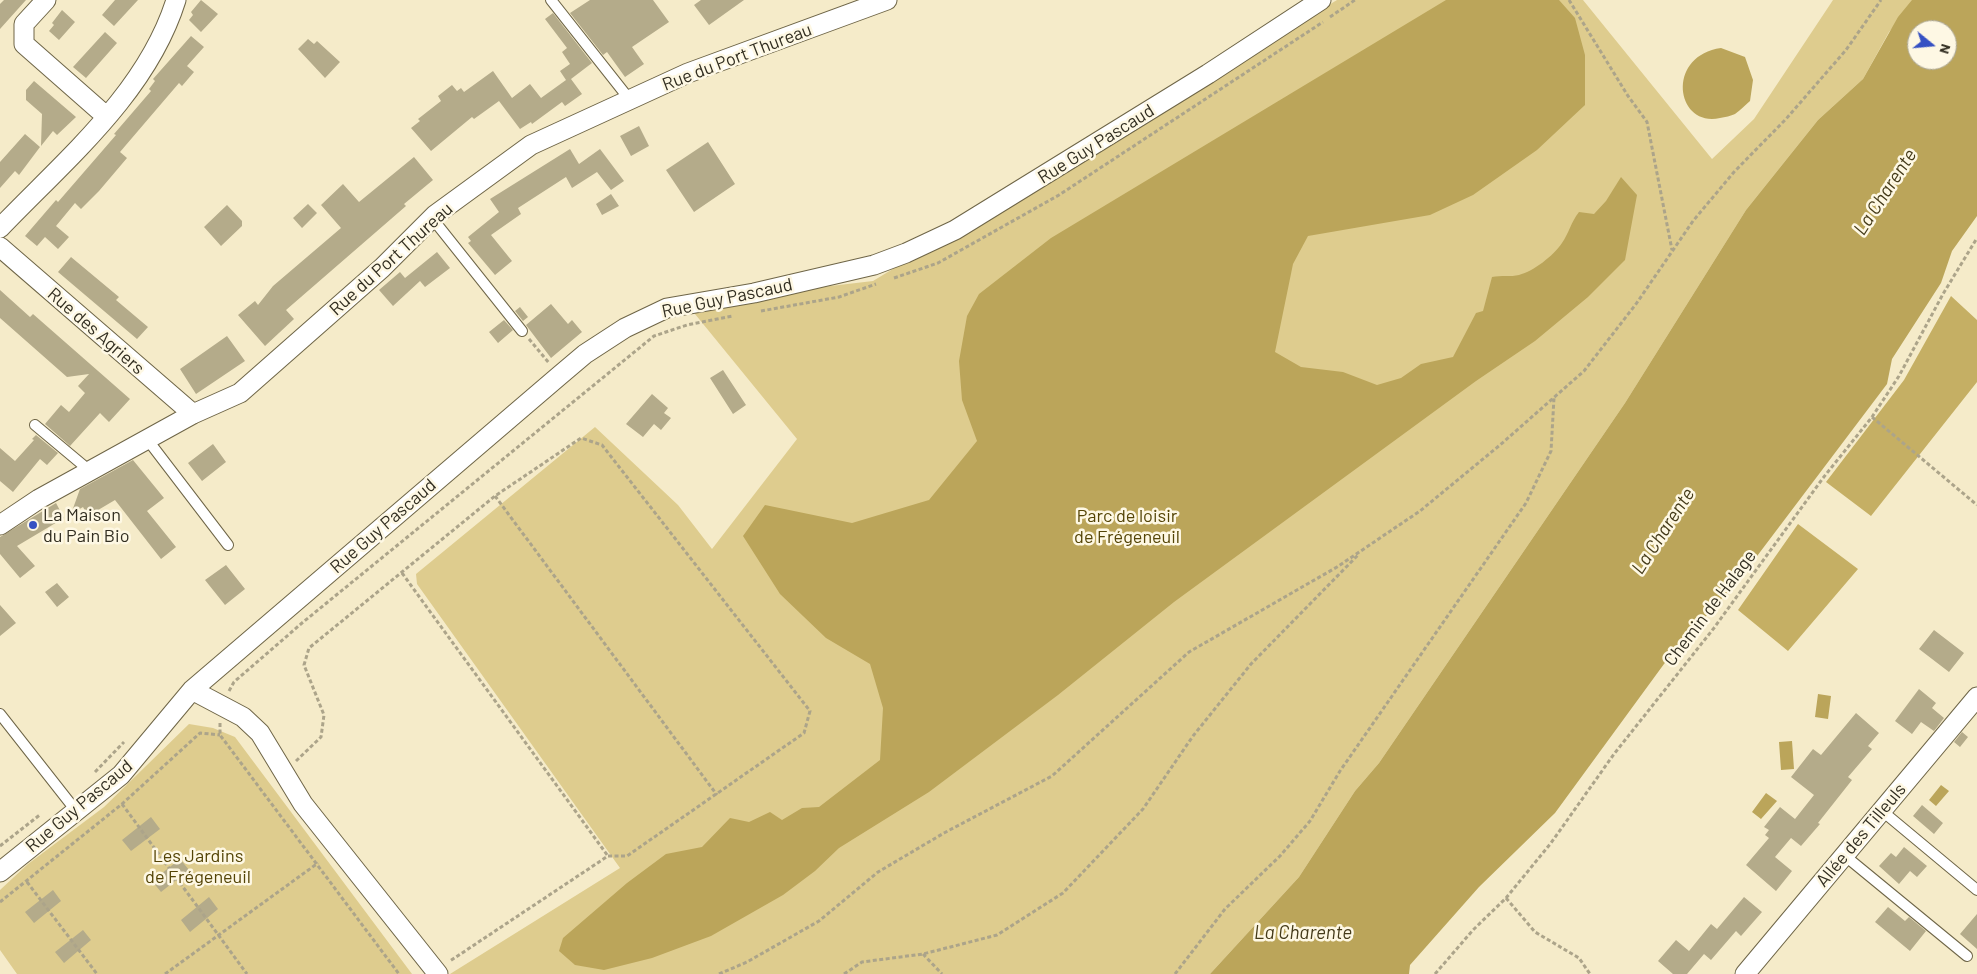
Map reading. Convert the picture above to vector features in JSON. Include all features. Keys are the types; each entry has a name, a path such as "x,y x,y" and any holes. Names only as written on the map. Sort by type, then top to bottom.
{"street":[{"path":"46,0 24,24 24,44 107,117"},
{"path":"0,228 107,117 137,80 170,18 176,0"},
{"name":"Rue du Port Thureau","path":"0,525 39,499 147,439 193,414 240,393 382,268 432,218 531,146 688,73 887,0"},
{"name":"Rue Guy Pascaud","path":"0,872 122,775 192,690 585,354 625,328 667,308 850,272 906,253 955,230 1208,74 1321,0"},
{"name":"Rue des Agriers","path":"0,247 193,414"},
{"path":"192,690 243,717 260,733 303,804 436,972"},
{"name":"Allée des Tilleuls","path":"1745,974 1881,810 1974,708"}],"lane":[{"path":"551,0 630,100"},
{"path":"432,218 522,331"},
{"path":"35,425 90,471"},
{"path":"147,439 228,545"},
{"path":"0,714 77,812"},
{"path":"1881,810 1977,890"},
{"path":"1844,856 1967,956"}],"path":[{"path":"893,278 938,263 1059,195 1355,0"},
{"path":"1569,0 1628,96 1647,122 1672,251"},
{"path":"719,974 746,962 818,921 878,872 944,833 1052,776 1189,652 1337,567 1420,511 1584,371 1636,304 1693,221 1734,172 1786,119 1846,50 1881,0"},
{"name":"Chemin de Halage","path":"1435,974 1473,930 1506,898 1551,843 1614,754 1714,628 1824,478 1872,417 1899,376 1943,294 1977,238"},
{"path":"753,312 839,297 884,282"},
{"path":"399,974 318,862 220,735 220,706 234,682 302,623 654,336 687,325 734,316"},
{"path":"522,331 559,376"},
{"path":"1176,974 1224,909 1280,856 1310,820 1340,771 1526,503 1551,451 1554,398"},
{"path":"1872,417 1977,504"},
{"path":"284,772 321,737 324,715 304,665 309,648 495,496 581,438 602,445 810,711 804,733 627,856 608,856 436,972"},
{"path":"495,496 717,795"},
{"path":"844,974 862,962 922,954 997,934 1063,893 1143,809 1193,736 1251,664 1325,586 1365,548"},
{"path":"402,573 608,856"},
{"path":"0,902 122,804 200,734 220,735"},
{"path":"91,776 125,741"},
{"path":"122,804 247,974"},
{"path":"0,846 44,812"},
{"path":"166,974 318,862"},
{"path":"27,882 98,974"},
{"path":"1506,898 1535,932 1579,958 1590,974"},
{"path":"922,954 942,974"}],"green space":[{"name":"Parc de loisir de Frégeneuil","path":"1337,0 1583,0 1712,159 1754,119 1833,0 1918,0 1889,32 1863,79 1818,120 1746,210 1625,403 1379,763 1355,791 1299,877 1210,974 450,974 620,868 417,584 416,574 595,427 678,505 712,549 797,439 686,303 873,281"},
{"name":"Les Jardins de Frégeneuil","path":"189,724 213,728 235,737 412,974 17,974 0,950 0,890 28,864 104,807"}],"shaded area":[{"path":"1951,296 1977,320 1977,382 1871,516 1826,482 1904,380"},
{"path":"1798,524 1858,569 1788,651 1738,610"}],"water":[{"path":"1446,0 1559,0 1575,18 1585,55 1585,105 1537,150 1473,195 1430,215 1308,236 1293,264 1275,352 1301,367 1343,372 1377,385 1401,378 1421,364 1453,357 1476,313 1483,311 1492,277 1519,275 1543,262 1562,243 1579,212 1594,214 1606,201 1621,177 1637,195 1625,260 1588,297 1535,341 1476,381 1174,602 1058,695 929,792 839,848 815,871 783,895 711,936 652,958 604,970 575,965 559,951 563,938 627,883 666,854 702,847 730,818 749,822 770,812 782,820 802,808 819,807 880,760 883,708 870,664 826,638 780,594 743,536 765,505 852,523 929,500 977,441 962,400 959,361 967,316 979,294 1051,238"},
{"name":"La Charente","path":"1912,0 1977,0 1977,216 1952,251 1941,283 1892,359 1887,384 1745,572 1664,664 1555,813 1479,887 1410,965 1409,974 1210,974 1299,877 1355,791 1379,763 1625,403 1746,210 1818,120 1863,79 1898,17"},
{"path":"1721,48 1745,57 1753,80 1750,101 1733,115 1720,118 1705,118 1694,112 1686,102 1683,90 1684,76 1691,64 1703,54"},
{"path":"1818,694 1831,696 1828,719 1815,717"},
{"path":"1792,741 1794,769 1781,770 1779,742"},
{"path":"1941,785 1949,791 1936,806 1929,800"},
{"path":"1766,793 1777,801 1761,819 1752,812"}],"building":[{"path":"4,0 26,0 0,29 0,4"},
{"path":"115,0 138,0 114,26 102,15"},
{"path":"201,0 218,14 201,32 189,20 193,15 191,12"},
{"path":"590,0 653,0 669,22 632,47 644,64 625,77 607,52 603,55 570,13"},
{"path":"701,0 744,0 709,25 694,5"},
{"path":"62,10 75,22 59,40 49,31 54,25 52,23"},
{"path":"553,13 592,63 571,79 582,94 565,106 562,102 532,124 531,122 520,129 499,101 474,119 472,117 431,151 411,128 420,121 418,119 441,101 438,96 452,85 457,91 461,88 464,92 493,71 512,98 530,84 541,98 566,80 560,71 570,64 562,52 567,48 545,19"},
{"path":"105,32 117,43 86,78 73,67"},
{"path":"191,36 204,47 187,66 194,72 182,86 179,83 120,152 127,158 99,191 81,209 75,203 56,226 69,237 58,249 45,237 37,246 25,236 56,200 58,202 116,135 114,134 151,91 149,89 155,81 153,79"},
{"path":"308,39 314,44 317,41 340,62 325,78 298,49"},
{"path":"34,81 76,117 57,135 53,131 41,146 42,114 26,100 26,90"},
{"path":"639,126 649,146 631,156 620,136"},
{"path":"25,134 40,147 19,175 15,171 0,188 0,162"},
{"path":"708,142 735,184 694,212 666,170"},
{"path":"570,149 579,164 600,149 624,181 611,190 597,172 572,188 566,177 518,208 521,214 491,235 512,261 495,275 468,243 471,241 468,237 499,212 490,199"},
{"path":"414,157 433,180 404,204 406,206 286,310 294,319 265,346 238,315 255,301 258,305 273,286 341,228 321,205 343,184 359,202"},
{"path":"611,194 619,206 602,215 596,204"},
{"path":"308,204 317,213 302,228 293,218"},
{"path":"227,205 242,221 242,226 221,246 204,227"},
{"path":"437,252 450,268 425,287 420,281 393,306 379,290 400,272 405,278"},
{"path":"71,257 119,297 116,300 148,327 137,339 58,272"},
{"path":"0,290 30,317 33,314 130,399 109,422 100,413 70,446 45,424 61,405 69,412 85,393 78,386 89,374 67,377 0,318"},
{"path":"551,304 568,324 572,320 582,332 551,358 526,325"},
{"path":"520,307 528,317 523,321 515,311"},
{"path":"504,320 513,330 498,343 489,332"},
{"path":"227,336 245,361 196,394 180,369"},
{"path":"723,370 746,405 733,414 710,378"},
{"path":"652,394 668,408 664,413 671,418 661,430 654,424 643,437 626,424"},
{"path":"36,435 58,453 47,465 40,459 13,492 0,481 0,448 15,461 34,440 32,439"},
{"path":"213,444 226,462 202,481 188,463"},
{"path":"133,460 164,498 147,511 176,547 161,559 115,500 88,516 83,507 71,514 80,489"},
{"path":"56,503 64,518 17,546 35,566 20,578 0,554 0,537"},
{"path":"226,565 245,589 225,605 205,580"},
{"path":"57,583 69,597 57,607 45,592"},
{"path":"0,605 16,623 0,636"},
{"path":"1934,630 1964,653 1949,672 1919,649"},
{"path":"1919,689 1936,703 1932,708 1944,718 1934,731 1921,722 1912,734 1895,721"},
{"path":"1856,713 1879,733 1868,746 1872,749 1848,777 1852,780 1818,823 1820,824 1801,846 1791,838 1775,857 1792,871 1776,891 1746,865 1769,838 1765,835 1769,830 1764,827 1780,807 1795,819 1814,795 1791,777 1813,749 1821,755"},
{"path":"1962,732 1968,737 1960,747 1954,742"},
{"path":"1922,805 1943,823 1934,834 1913,816"},
{"path":"151,817 160,829 131,851 122,840"},
{"path":"1904,847 1927,866 1917,877 1910,871 1899,884 1879,866 1891,853 1896,857"},
{"path":"180,859 189,870 161,892 152,881"},
{"path":"53,890 61,901 34,923 25,912"},
{"path":"209,897 218,909 190,932 181,920"},
{"path":"1744,897 1762,912 1741,936 1736,931 1711,960 1704,954 1687,974 1673,974 1658,961 1676,940 1689,951 1711,924 1717,929"},
{"path":"1888,907 1905,921 1909,917 1926,931 1910,951 1875,922"},
{"path":"1977,914 1977,949 1960,934"},
{"path":"83,930 91,940 64,963 55,952"}],"place":[{"name":"La Maison du Pain Bio","path":"33,525"}]}
